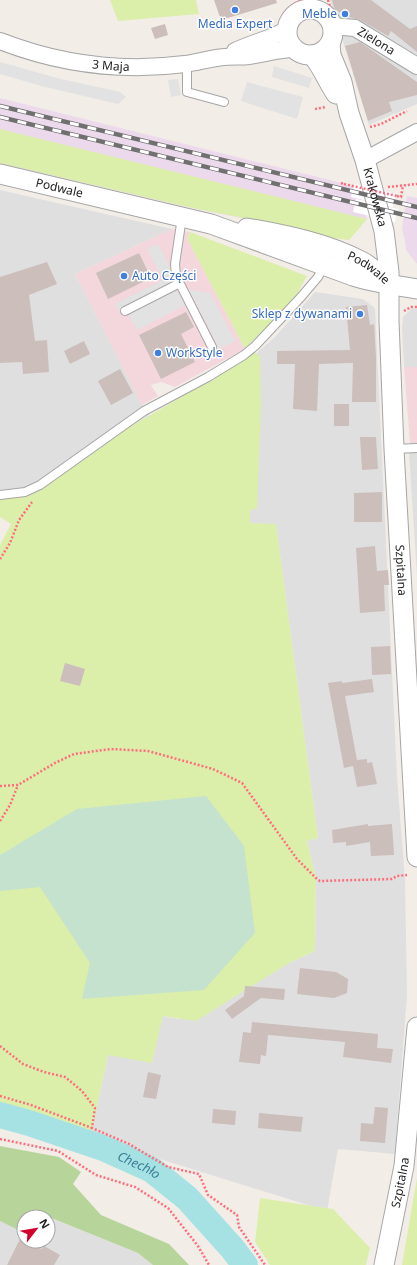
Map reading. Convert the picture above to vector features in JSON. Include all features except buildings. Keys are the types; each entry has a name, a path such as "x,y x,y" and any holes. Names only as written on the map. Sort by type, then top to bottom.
{"street":[{"path":"307,8 324,12 333,36 330,44 322,52 312,55 301,53 294,49 289,43 286,30 289,21 300,10 307,8"},
{"name":"Zielona","path":"324,12 355,28 417,66"},
{"name":"3 Maja","path":"225,57 286,30"},
{"name":"3 Maja","path":"0,41 40,54 92,64 145,67 187,64 225,57 248,56 283,49 294,49"},
{"name":"Krakowska","path":"330,44 331,55 342,82 349,113 365,160 384,231 389,283"},
{"name":"Krakowska","path":"312,55 317,60 330,85 349,113"},
{"path":"365,160 417,132"},
{"name":"Podwale","path":"0,174 211,224 373,282 389,283"},
{"name":"Podwale","path":"211,224 242,227 310,242 346,254 364,262 389,283"},
{"path":"389,283 417,289"},
{"name":"Szpitalna","path":"389,283 394,449 413,732 417,857"},
{"name":"Szpitalna","path":"384,1265 404,1166 417,1027"}],"lane":[{"path":"187,64 187,92 224,102"},
{"path":"182,217 175,264 176,276 178,284 212,347"},
{"path":"0,495 25,492 40,485 144,411 208,377 244,355 255,346 301,297 318,277 324,265"},
{"path":"125,311 178,284"},
{"path":"394,449 417,448"}],"path":[{"path":"315,109 329,106"},
{"path":"368,128 381,124 407,111"},
{"path":"342,183 401,197 403,185"},
{"path":"385,187 417,184"},
{"path":"0,559 10,543 18,520 31,503 40,485"},
{"path":"0,786 18,785 55,763 74,754 111,749 148,751 213,769 242,783 297,859 320,881 392,879 407,875"},
{"path":"0,821 10,806 18,785"},
{"path":"0,1046 23,1064 44,1072 65,1077 82,1091 95,1108 92,1128"},
{"path":"0,1096 30,1104 92,1128 129,1144 168,1167 199,1174 208,1195 237,1215 239,1227 265,1265"},
{"path":"0,1140 58,1152 96,1175 135,1187 168,1208 198,1246 209,1265"}],"shaded area":[{"path":"330,0 417,0 417,104 369,125"},
{"path":"0,62 57,78 120,92 126,97 118,104 41,86 0,74"},
{"path":"274,66 312,78 309,88 272,77"},
{"path":"178,79 181,95 171,97 168,80"},
{"path":"247,82 303,97 297,119 241,101"},
{"path":"0,98 358,187 367,219 349,240 197,209 0,163"},
{"path":"0,190 172,229 75,274 142,405 150,415 40,486 0,498"},
{"path":"407,196 417,198 417,264 406,250 402,228"},
{"path":"172,229 190,232 187,238 245,349 175,387 161,382 151,385 158,396 142,405 75,274"},
{"path":"158,244 178,284 120,313 115,304 163,280 147,249"},
{"path":"176,289 185,305 137,330 128,314"},
{"path":"189,290 210,293 235,341 220,349"},
{"path":"315,292 363,299 375,308 397,777 405,880 407,995 395,1154 338,1149 327,1211 92,1138 93,1125 108,1055 163,1016 179,1019 315,951 316,878 307,841 318,838 276,525 250,523 251,358 275,337"},
{"path":"411,309 417,309 417,367 404,367 402,328 403,317"},
{"path":"404,367 417,367 417,444 410,444"},
{"path":"409,452 417,452 417,576"},
{"path":"56,1220 138,1253 153,1265 0,1265 0,1221 16,1229 16,1249 56,1249"}],"green space":[{"path":"110,0 196,0 199,14 118,21"},
{"path":"0,129 367,219 349,240 310,235 239,217 197,209 0,163"},
{"path":"190,232 307,276 296,296 245,349 187,238"},
{"path":"254,351 260,357 261,405 257,509 250,509 250,523 276,524 318,838 307,841 316,878 315,951 289,963 196,1021 163,1016 152,1063 108,1055 93,1125 92,1138 0,1107 0,545 11,524 0,517 0,498 11,497 186,394 215,379 215,375"},
{"path":"206,796 244,846 255,933 204,990 82,999 90,963 40,887 0,891 0,855 77,809"},
{"path":"0,1146 59,1157 81,1172 73,1184 101,1215 169,1244 189,1265 153,1265 138,1253 56,1220 56,1209 16,1209 16,1229 0,1221"},
{"path":"417,1178 417,1265 402,1265 404,1253"},
{"path":"260,1198 333,1209 370,1248 366,1265 270,1265 255,1242"}],"pier":[{"path":"354,184 396,194 393,207 351,197"},
{"path":"356,199 398,209 395,222 353,212"}],"waterway":[{"name":"Chechło","path":"0,1115 29,1123 103,1148 152,1170 187,1198 232,1248 245,1265"}],"railway":[{"path":"0,106 417,207"},
{"path":"0,117 417,218"}],"place":[{"name":"Media Expert","path":"235,10"},
{"name":"Meble","path":"345,14"},
{"name":"Auto Części","path":"124,276"},
{"name":"Sklep z dywanami","path":"360,314"},
{"name":"WorkStyle","path":"158,353"}]}
